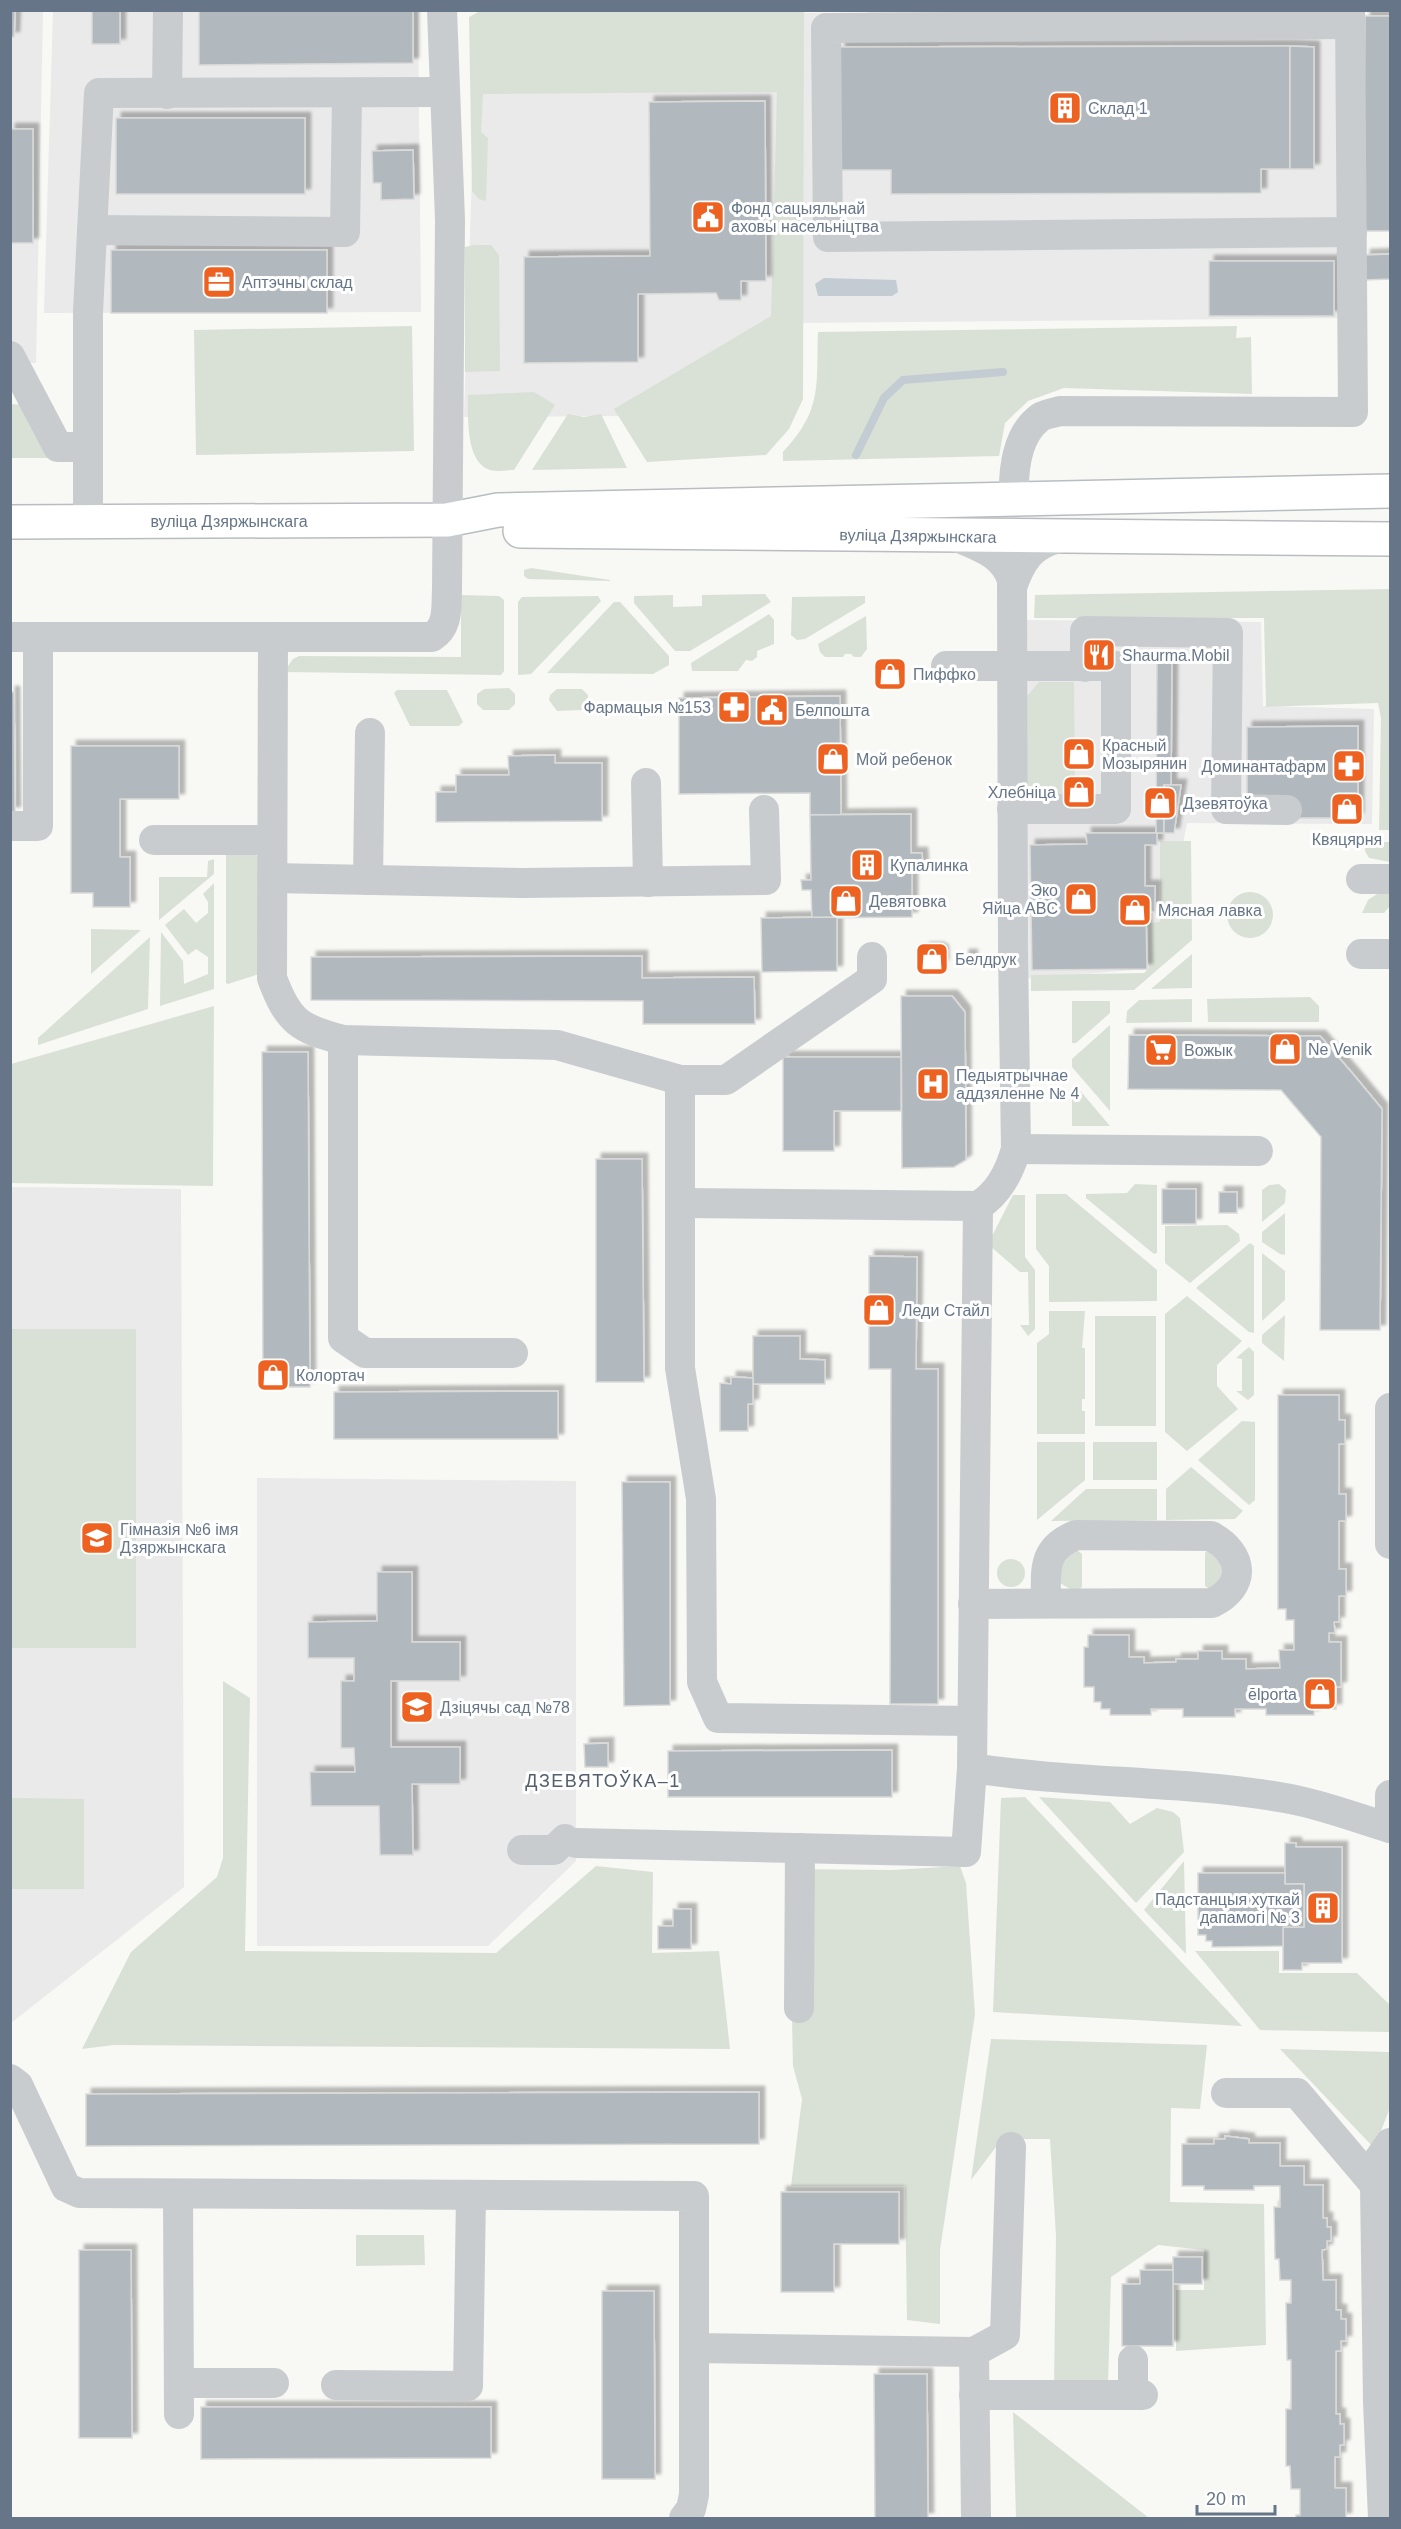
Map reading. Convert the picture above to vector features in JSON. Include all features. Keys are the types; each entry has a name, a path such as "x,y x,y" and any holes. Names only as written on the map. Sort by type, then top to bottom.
{"main road":[{"name":"вуліца Дзяржынскага","path":"10,522 447,520 498,510 1390,491"},
{"name":"вуліца Дзяржынскага","path":"447,520 496,531 1059,538 1390,539"}],"lane":[{"path":"166,93 168,10"},
{"path":"10,826 38,826 24,638 432,637 441,631 446,618 450,220 442,10"},
{"path":"1014,500 1013,477 1025,435 1039,417 1060,411 1353,412 1352,232 1350,17 826,28 828,237 1352,232"},
{"path":"88,521 88,312 99,93 445,92"},
{"path":"92,230 345,232 347,94"},
{"path":"14,371 58,447 88,447"},
{"path":"680,1203 978,1206 999,1186 1011,1166 1016,1149 1012,587 1010,571 999,558 954,536"},
{"path":"1012,587 1026,556 1038,544 1059,538"},
{"path":"1084,667 1085,631 1228,633 1226,809 1287,810"},
{"path":"273,638 272,978 280,1000 293,1019 310,1031 343,1040 557,1046 680,1080 726,1080 872,979 872,957"},
{"path":"946,666 1116,666 1116,809 1012,809"},
{"path":"368,880 370,733"},
{"path":"646,783 648,882"},
{"path":"272,878 648,882 766,880 764,810"},
{"path":"154,840 272,840"},
{"path":"1361,879 1390,879"},
{"path":"1361,954 1390,954"},
{"path":"343,1040 343,1338 365,1353 513,1353"},
{"path":"680,1080 680,1368 701,1499 702,1682 718,1718 972,1721"},
{"path":"1016,1149 1258,1151"},
{"path":"522,1850 554,1850 571,1841 966,1852 972,1768 978,1206"},
{"path":"1390,1408 1390,1544"},
{"path":"973,1604 1212,1604 1225,1597 1234,1586 1237,1572 1234,1557 1226,1544 1211,1536 1076,1535 1060,1541 1050,1554 1046,1570 1046,1603"},
{"path":"972,1768 1029,1777 1186,1787 1287,1798 1390,1828 1390,1795"},
{"path":"799,2008 800,1848"},
{"path":"10,2079 18,2085 66,2187 79,2193 694,2196 694,2495 691,2509 684,2518"},
{"path":"1226,2093 1297,2093 1375,2186"},
{"path":"1383,2518 1384,2420 1375,2186 1376,2163 1390,2143"},
{"path":"694,2348 974,2352 1005,2335 1011,2147"},
{"path":"178,2194 179,2414"},
{"path":"336,2385 468,2386 471,2195"},
{"path":"974,2352 976,2518"},
{"path":"974,2395 1138,2395 1133,2360"},
{"path":"179,2383 274,2383"}],"shaded area":[{"path":"868,10 1361,11 1362,318 789,323 794,13 868,13"},
{"path":"11,11 43,11 36,363 11,362"},
{"name":"Аптэчны склад","path":"53,11 418,11 421,312 44,313"},
{"path":"480,11 804,11 803,399 789,429 766,455 647,462 614,409 771,316 777,92 483,94 481,132 488,138 486,201 479,199 472,191 469,17"},
{"path":"475,84 784,85 784,316 628,416 464,417"},
{"path":"491,245 499,255 500,371 465,372 465,247"},
{"path":"824,278 896,280 898,292 892,296 818,296 815,284"},
{"path":"412,326 414,451 196,455 194,330"},
{"path":"1237,326 1236,338 1251,337 1252,394 1064,388 1028,401 1005,423 999,456 783,461 783,452 805,423 815,396 818,332"},
{"path":"534,392 555,405 514,470 492,471 482,465 472,448 468,395"},
{"path":"10,404 54,406 50,458 11,458"},
{"path":"568,414 584,417 601,414 627,468 532,470"},
{"path":"531,568 610,581 528,579 524,576 524,570"},
{"path":"1390,589 1390,830 1379,830 1381,718 1378,703 1266,707 1264,618 1034,618 1035,595"},
{"path":"765,594 771,602 690,651 675,651 634,603 634,596 673,595 673,607 702,606 702,595"},
{"path":"461,595 499,596 504,600 504,671 501,675 284,672 293,659 299,656 461,657"},
{"path":"598,596 601,601 531,674 518,675 518,602 522,597"},
{"path":"865,596 865,603 805,639 797,640 791,635 792,597"},
{"path":"614,602 620,602 669,656 669,665 653,674 547,673"},
{"path":"769,614 774,620 774,644 757,651 757,657 752,661 746,660 738,671 692,671 691,663"},
{"path":"866,616 867,649 861,657 845,654 843,657 825,657 820,652 818,644"},
{"path":"1026,620 1261,622 1263,706 1374,709 1372,824 1187,823 1159,968 1021,979"},
{"path":"1039,682 1074,682 1075,797 1037,797 1024,785 1023,701"},
{"path":"509,688 515,694 515,704 509,710 483,710 477,704 477,694 484,689"},
{"path":"557,689 582,689 588,695 588,705 582,710 557,711 549,700 550,695"},
{"path":"397,690 447,690 463,722 459,726 410,726 394,693"},
{"path":"1160,841 1191,841 1192,940 1134,990 1031,991 1031,975 1144,973 1149,968 1149,923 1160,922"},
{"path":"1365,842 1390,842 1390,862 1369,858 1365,851"},
{"path":"255,854 263,861 262,973 228,984 226,983 226,855"},
{"path":"214,859 214,874 159,920 159,877 207,877 208,861"},
{"path":"214,883 214,989 160,1006 161,932 183,961 184,984 208,974 208,957 196,949 188,955 165,925 184,909 196,923 208,913 208,902 203,894"},
{"path":"1250,892 1266,899 1273,915 1266,931 1250,938 1234,931 1227,915 1234,899"},
{"path":"1380,892 1390,892 1390,906 1384,913 1362,913 1368,900"},
{"path":"91,929 141,930 91,974"},
{"path":"150,937 148,1009 38,1045 38,1038"},
{"path":"1192,954 1192,988 1151,989"},
{"path":"1310,997 1319,1006 1319,1022 1208,1022 1207,999"},
{"path":"1192,999 1192,1022 1126,1023 1127,1011 1139,1000"},
{"path":"1072,1001 1110,1001 1110,1013 1076,1043 1072,1043"},
{"path":"214,1006 213,1186 11,1183 11,1064"},
{"path":"1110,1025 1110,1111 1072,1067 1072,1059"},
{"path":"1072,1087 1077,1087 1110,1126 1072,1126"},
{"path":"1135,1184 1157,1185 1157,1253 1154,1254 1086,1198 1086,1194 1127,1193"},
{"path":"1279,1184 1286,1190 1285,1203 1262,1222 1262,1190 1269,1185"},
{"name":"Гімназія №6 імя Дзяржынскага","path":"11,1187 181,1189 184,1887 11,2023"},
{"path":"1036,1194 1066,1194 1157,1270 1157,1301 1049,1302 1049,1266 1036,1249"},
{"path":"1013,1195 1025,1195 1025,1257 1035,1270 1035,1329 1028,1336 1020,1325 1029,1325 1028,1272 1020,1272 990,1246 990,1240"},
{"path":"1285,1213 1285,1255 1262,1242 1262,1232"},
{"path":"1227,1225 1239,1234 1240,1241 1190,1283 1165,1263 1165,1226"},
{"path":"1250,1243 1254,1246 1254,1333 1249,1332 1196,1288"},
{"path":"1262,1253 1285,1271 1285,1300 1262,1321"},
{"path":"1187,1296 1242,1341 1217,1365 1217,1386 1238,1409 1187,1451 1165,1432 1165,1314"},
{"path":"1049,1311 1085,1311 1082,1348 1085,1348 1085,1399 1082,1399 1082,1411 1085,1411 1085,1434 1037,1434 1037,1343 1049,1334"},
{"path":"1285,1315 1284,1361 1262,1343 1262,1335"},
{"path":"1095,1316 1156,1316 1156,1426 1095,1426"},
{"path":"11,1329 136,1329 136,1648 11,1648"},
{"path":"1249,1347 1254,1352 1254,1395 1248,1400 1236,1391 1242,1391 1242,1359 1236,1358"},
{"path":"1242,1421 1255,1422 1255,1500 1249,1505 1198,1460"},
{"path":"1037,1442 1085,1442 1085,1480 1037,1520"},
{"path":"1093,1442 1157,1442 1157,1480 1093,1480"},
{"path":"1191,1467 1243,1511 1235,1519 1166,1520 1166,1489"},
{"name":"Дзіцячы сад №78","path":"257,1478 576,1481 576,1861 488,1946 257,1946"},
{"path":"1086,1489 1157,1489 1157,1520 1051,1521"},
{"path":"1211,1546 1230,1569 1212,1591 1205,1586 1205,1553"},
{"path":"1075,1548 1082,1554 1082,1587 1075,1592 1060,1583 1060,1558"},
{"path":"1011,1559 1021,1563 1025,1573 1021,1583 1011,1587 1001,1583 997,1573 1001,1563"},
{"path":"223,1681 250,1698 245,1951 496,1953 596,1866 653,1872 652,1953 719,1951 730,2049 114,2045 82,2049 131,1952 217,1877 223,1858"},
{"path":"1025,1797 1242,2026 993,2012 1001,1798"},
{"path":"1039,1797 1110,1802 1130,1824 1157,1808 1173,1812 1180,1818 1184,1852 1136,1903"},
{"path":"11,1798 84,1799 84,1889 11,1889"},
{"path":"1184,1861 1186,1954 1144,1910"},
{"path":"960,1866 966,1883 975,2014 940,2250 940,2324 907,2320 905,2186 791,2186 802,2099 793,2066 789,1869 893,1870"},
{"path":"1195,1951 1279,1951 1279,1973 1357,1973 1389,2004 1390,2032 1260,2030"},
{"path":"991,2039 1207,2045 1200,2109 1171,2108 1170,2202 1264,2204 1266,2345 1176,2351 1176,2290 1204,2290 1204,2250 1158,2245 1111,2277 1108,2387 1054,2387 1056,2236 1050,2139 1002,2139 971,2180"},
{"path":"1280,2049 1390,2052 1390,2108 1374,2148"},
{"path":"356,2235 424,2235 425,2265 356,2266"},
{"path":"1013,2412 1149,2518 1016,2518"}],"building":[{"path":"10,10 15,10 14,37 10,37"},
{"path":"92,10 120,10 120,44 92,44"},
{"path":"199,10 413,10 413,63 199,65"},
{"path":"1365,16 1390,16 1390,231 1363,231"},
{"name":"Склад 1","path":"1290,46 1290,169 1261,169 1261,193 891,194 891,170 840,170 840,47"},
{"path":"1290,46 1314,47 1314,169 1290,169"},
{"name":"Фонд сацыяльнай аховы насельніцтва","path":"765,101 766,281 741,281 741,300 719,300 716,293 638,294 638,362 524,363 524,257 650,256 649,102"},
{"path":"116,118 305,118 305,194 116,194"},
{"path":"10,129 33,129 33,243 10,243"},
{"path":"413,150 414,199 381,200 381,183 373,183 372,151"},
{"name":"Аптэчны склад","path":"111,250 327,250 327,313 111,313"},
{"path":"1390,254 1390,279 1365,280 1365,255"},
{"path":"1209,261 1334,261 1334,316 1209,316"},
{"name":"Дзевятоўка","path":"1157,660 1172,660 1171,785 1164,785 1164,833 1157,833 1157,845 1145,845 1145,886 1155,886 1155,912 1146,912 1147,969 1032,970 1030,845 1087,844 1086,833 1156,833"},
{"name":"Пиффко","path":"884,667 896,667 896,681 884,681"},
{"path":"10,692 14,692 15,812 10,812"},
{"path":"840,696 841,815 810,815 810,793 679,794 679,698"},
{"path":"1358,726 1358,818 1292,818 1247,801 1247,727"},
{"path":"71,746 179,746 179,799 120,799 120,857 130,857 130,907 93,907 93,893 71,893"},
{"path":"555,755 555,763 602,763 602,821 436,822 436,792 456,792 456,775 509,775 508,756"},
{"path":"1164,785 1181,785 1174,833 1164,833"},
{"name":"Купалинка","path":"911,814 911,853 922,853 923,870 912,870 912,917 812,918 811,890 802,890 801,880 811,880 810,815"},
{"path":"837,917 837,971 762,972 761,918"},
{"name":"Белдрук","path":"925,948 938,948 943,951 943,965 921,966 921,952"},
{"path":"964,955 972,955 971,965 963,965"},
{"path":"642,956 642,978 754,977 755,1024 643,1024 643,1001 311,1000 311,957"},
{"name":"Педыятрычнае аддзяленне № 4","path":"901,996 952,996 965,1012 966,1160 954,1167 902,1168"},
{"path":"1129,1035 1320,1036 1353,1074 1382,1109 1380,1330 1320,1330 1321,1137 1281,1090 1128,1089"},
{"path":"262,1052 308,1052 310,1387 263,1387"},
{"path":"783,1057 901,1057 901,1111 834,1111 834,1151 783,1151"},
{"path":"596,1159 642,1159 644,1382 596,1382"},
{"path":"1162,1189 1196,1189 1196,1224 1162,1224"},
{"path":"1219,1192 1237,1192 1237,1213 1219,1213"},
{"path":"869,1256 917,1257 916,1369 938,1369 938,1704 890,1704 891,1369 869,1369"},
{"path":"753,1336 800,1336 800,1359 825,1360 825,1384 753,1384"},
{"path":"731,1377 753,1378 753,1404 748,1404 748,1431 720,1431 720,1383 731,1384"},
{"path":"558,1391 558,1439 334,1439 334,1392"},
{"path":"1278,1395 1339,1395 1339,1420 1345,1420 1345,1444 1339,1444 1339,1494 1346,1494 1346,1521 1339,1521 1339,1569 1346,1569 1346,1596 1339,1596 1339,1622 1334,1622 1335,1633 1329,1633 1329,1642 1341,1642 1341,1687 1336,1687 1336,1709 1314,1709 1314,1715 1266,1715 1266,1709 1235,1709 1235,1717 1183,1717 1183,1709 1151,1709 1151,1715 1110,1715 1110,1709 1101,1709 1101,1702 1094,1702 1094,1687 1084,1687 1084,1647 1088,1647 1088,1635 1129,1635 1129,1657 1144,1657 1144,1663 1198,1659 1198,1651 1222,1651 1222,1659 1246,1659 1246,1669 1280,1668 1279,1650 1294,1650 1294,1620 1286,1620 1286,1609 1278,1609"},
{"path":"622,1482 670,1482 670,1705 624,1706"},
{"path":"377,1572 412,1572 412,1642 460,1642 460,1681 391,1681 391,1747 460,1747 460,1784 412,1784 413,1855 380,1855 379,1806 311,1806 310,1772 355,1772 354,1748 341,1748 341,1681 354,1681 354,1658 308,1658 308,1622 377,1621"},
{"path":"608,1743 608,1767 585,1767 584,1744"},
{"path":"892,1750 892,1797 668,1797 668,1751"},
{"name":"Падстанцыя хуткай дапамогі № 3","path":"1285,1843 1296,1843 1296,1847 1342,1847 1342,1963 1302,1963 1302,1970 1283,1970 1283,1927 1304,1927 1304,1884 1285,1884"},
{"path":"1198,1873 1285,1873 1285,1884 1304,1884 1304,1927 1283,1927 1283,1946 1212,1947 1212,1941 1206,1941 1206,1935 1198,1935"},
{"path":"673,1909 691,1909 691,1949 658,1949 658,1926 673,1926"},
{"path":"759,2092 759,2144 86,2146 86,2094"},
{"path":"1225,2136 1249,2139 1249,2143 1280,2143 1280,2166 1304,2166 1304,2185 1323,2185 1323,2218 1327,2218 1327,2227 1331,2227 1331,2241 1327,2241 1327,2249 1322,2250 1323,2280 1336,2280 1336,2310 1341,2310 1341,2319 1346,2319 1346,2341 1341,2341 1341,2351 1336,2351 1336,2414 1340,2414 1340,2424 1344,2424 1344,2445 1340,2445 1340,2457 1335,2457 1335,2488 1346,2488 1346,2518 1296,2518 1296,2515 1300,2515 1300,2489 1291,2489 1290,2466 1286,2466 1286,2409 1291,2409 1291,2360 1287,2360 1286,2303 1291,2303 1291,2280 1280,2280 1279,2259 1275,2259 1274,2207 1280,2207 1280,2186 1254,2186 1254,2190 1204,2190 1204,2186 1182,2186 1182,2144 1214,2144 1214,2139 1225,2139"},
{"path":"781,2192 899,2192 899,2244 834,2244 834,2292 781,2292"},
{"path":"79,2250 131,2250 132,2438 79,2438"},
{"path":"1173,2257 1202,2257 1202,2284 1173,2284"},
{"path":"1140,2270 1173,2270 1173,2346 1122,2346 1122,2284 1140,2284"},
{"path":"602,2291 654,2291 655,2479 602,2479"},
{"path":"874,2374 927,2374 928,2518 875,2518"},
{"path":"201,2407 491,2407 491,2458 201,2459"}],"waterway":[{"path":"856,455 884,398 903,380 1003,372"}],"place":[{"name":"Склад 1","path":"1065,108"},
{"name":"Фонд сацыяльнай аховы насельніцтва","path":"708,217"},
{"name":"Аптэчны склад","path":"219,282"},
{"name":"Shaurma.Mobil","path":"1099,655"},
{"name":"Пиффко","path":"890,674"},
{"name":"Фармацыя №153","path":"734,707"},
{"name":"Белпошта","path":"772,710"},
{"name":"Красный Мозырянин","path":"1079,754"},
{"name":"Мой ребенок","path":"833,759"},
{"name":"Доминантафарм","path":"1349,766"},
{"name":"Хлебніца","path":"1079,792"},
{"name":"Дзевятоўка","path":"1160,803"},
{"name":"Квяцярня","path":"1347,809"},
{"name":"Купалинка","path":"867,865"},
{"name":"Эко Яйца ABC","path":"1081,899"},
{"name":"Девятовка","path":"846,901"},
{"name":"Мясная лавка","path":"1135,910"},
{"name":"Белдрук","path":"932,959"},
{"name":"Ne Venik","path":"1285,1049"},
{"name":"Вожык","path":"1161,1050"},
{"name":"Педыятрычнае аддзяленне № 4","path":"933,1084"},
{"name":"Леди Стайл","path":"879,1310"},
{"name":"Колортач","path":"273,1375"},
{"name":"Гімназія №6 імя Дзяржынскага","path":"97,1538"},
{"name":"ēlporta","path":"1320,1694"},
{"name":"Дзіцячы сад №78","path":"417,1707"},
{"name":"Падстанцыя хуткай дапамогі № 3","path":"1323,1908"}],"district":[{"name":"ДЗЕВЯТОЎКА–1","path":"603,1781"}]}
